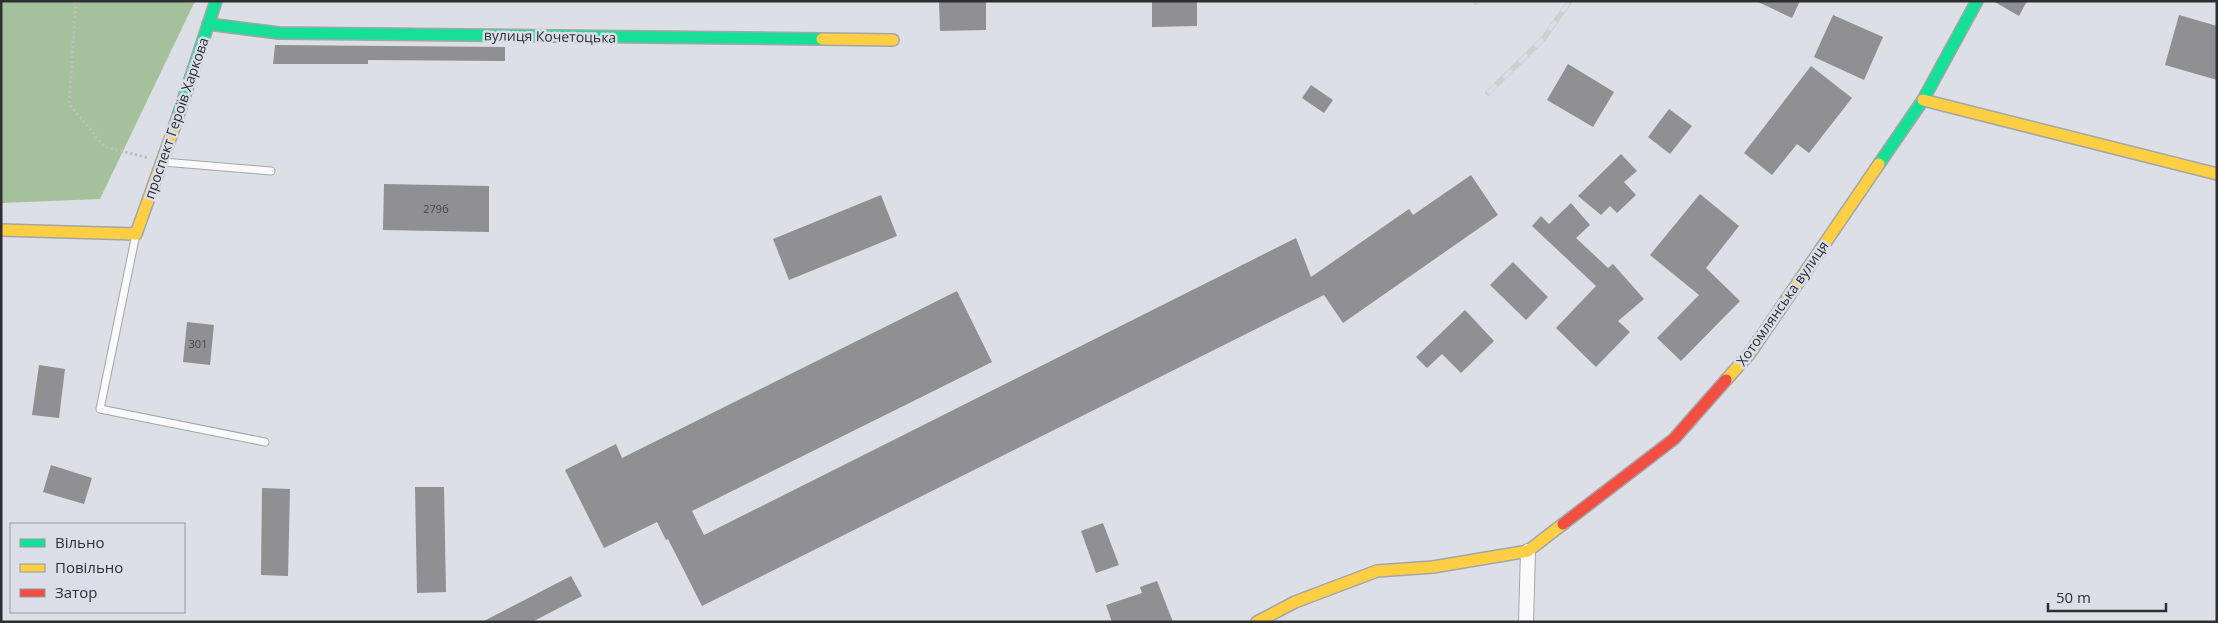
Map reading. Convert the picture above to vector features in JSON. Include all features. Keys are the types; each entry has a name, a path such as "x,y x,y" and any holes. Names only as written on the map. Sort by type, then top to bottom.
{"street":[{"name":"проспект Героїв Харкова","path":"136,234 163,162 216,1"},
{"name":"Хотомлянська вулиця","path":"1257,622 1295,602 1377,571 1433,567 1528,551 1674,439 1750,352 1923,100 1977,1"},
{"name":"вулиця Кочетоцька","path":"208,24 279,33 893,40"},
{"path":"1923,100 2217,174"},
{"path":"1,230 136,234"},
{"path":"1526,622 1528,551"}],"lane":[{"path":"163,162 271,171"},
{"path":"136,234 100,409 265,442"}],"path":[{"path":"76,1 69,104 104,147 163,162"}],"green space":[{"path":"1,1 195,1 100,199 1,203"}],"building":[{"path":"939,1 986,1 986,30 940,31"},
{"path":"1152,1 1197,1 1197,26 1152,27"},
{"path":"1756,1 1800,1 1792,18"},
{"path":"1993,1 2027,1 2019,16"},
{"path":"1833,15 1883,37 1864,80 1814,57"},
{"path":"2179,15 2217,26 2217,80 2165,65"},
{"path":"275,45 505,47 505,61 368,60 368,64 273,64"},
{"path":"1568,64 1614,92 1593,127 1547,100"},
{"path":"1811,66 1852,98 1809,153 1797,144 1772,175 1744,153"},
{"path":"1311,85 1333,100 1324,113 1302,98"},
{"path":"1669,109 1692,126 1670,154 1648,137"},
{"path":"1621,154 1637,171 1624,182 1636,195 1617,213 1610,206 1601,215 1578,196"},
{"path":"1471,175 1498,215 1343,323 1324,295 702,606 668,539 666,540 657,522 604,548 565,470 616,444 622,458 957,291 992,362 692,511 704,535 1296,238 1311,277 1409,209 1413,215"},
{"path":"384,184 489,186 489,232 383,230"},
{"path":"1700,194 1739,226 1706,268 1740,301 1681,361 1657,338 1699,295 1650,255"},
{"path":"881,195 897,236 789,280 773,239"},
{"path":"1571,203 1590,225 1576,238 1608,268 1613,264 1644,299 1618,321 1630,332 1596,367 1556,328 1596,286 1532,226 1541,216 1549,224"},
{"path":"1513,262 1548,297 1526,320 1490,285"},
{"path":"1465,310 1494,341 1461,373 1442,354 1427,368 1416,357"},
{"path":"187,322 214,325 210,365 183,362"},
{"path":"39,365 65,369 59,418 32,415"},
{"path":"51,465 92,478 84,504 43,492"},
{"path":"415,487 444,487 446,592 417,593"},
{"path":"262,488 290,489 288,576 261,575"},
{"path":"1103,523 1119,565 1096,573 1081,531"},
{"path":"571,576 582,596 532,622 482,622"},
{"path":"1157,581 1173,622 1112,622 1106,605 1142,593 1140,587"}],"railway":[{"path":"1488,93 1544,38 1570,1"}],"traffic: fast":[{"path":"174,128 216,1"},
{"path":"1879,164 1923,100 1977,1"},
{"path":"208,24 279,33 822,39"}],"traffic: slow":[{"path":"822,39 893,40"},
{"path":"1923,100 2217,174"},
{"path":"1,230 136,234 174,128"},
{"path":"1726,380 1750,353 1879,164"},
{"path":"1257,622 1295,602 1377,571 1433,567 1528,551 1563,524"}],"traffic: jam":[{"path":"1563,524 1674,439 1726,380"}]}
